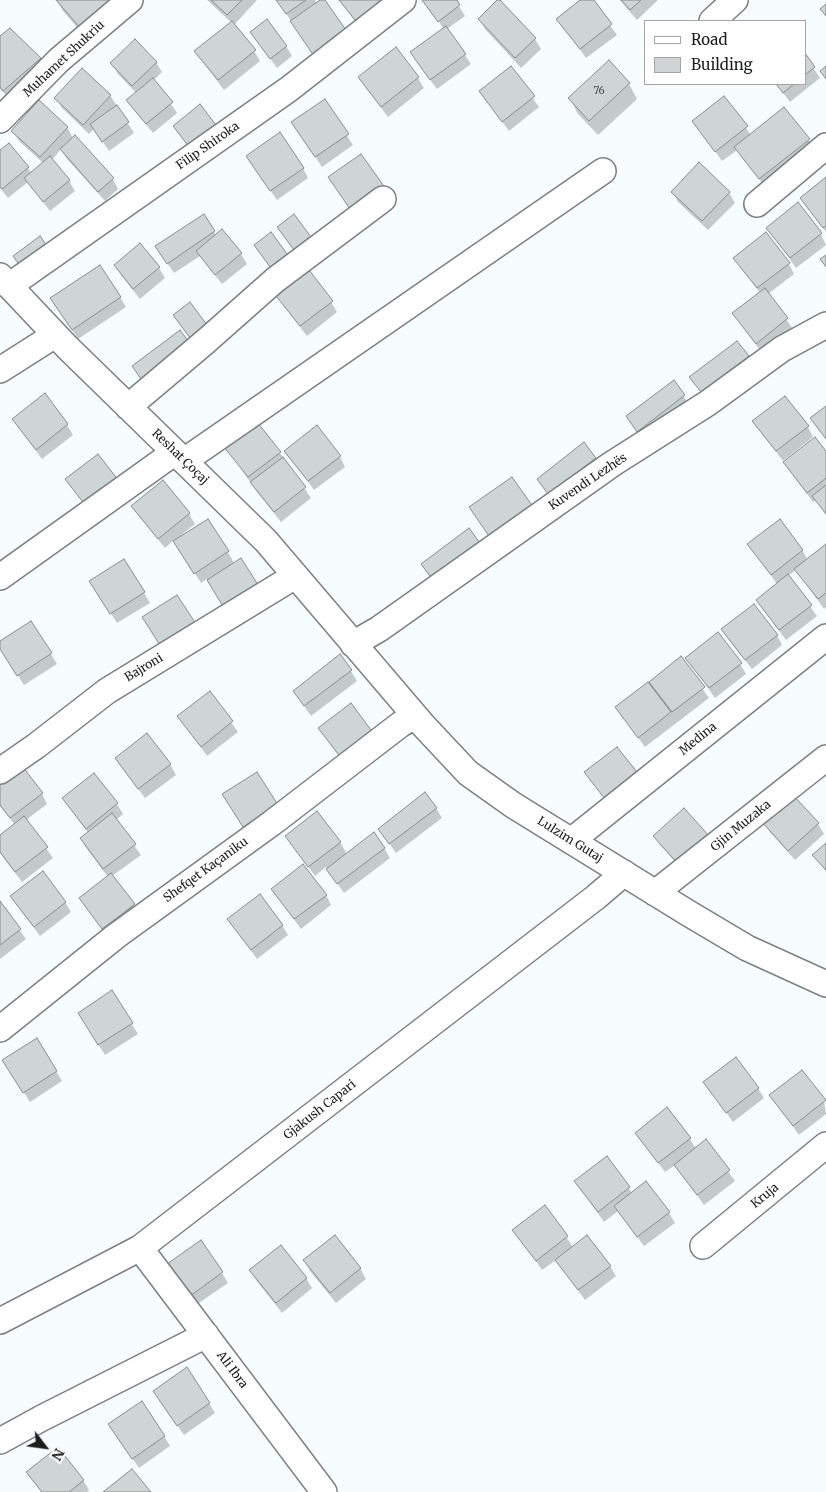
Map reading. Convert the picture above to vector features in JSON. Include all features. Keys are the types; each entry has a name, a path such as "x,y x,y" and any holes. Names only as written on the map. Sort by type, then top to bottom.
{"street":[{"name":"Muhamet Shukriu","path":"0,120 59,60 130,0"},
{"name":"Filip Shiroka","path":"5,281 289,89 403,0"},
{"path":"713,20 735,0"},
{"path":"757,204 826,146"},
{"path":"0,578 603,171"},
{"path":"128,407 275,280 383,199"},
{"name":"Reshat Çoçaj","path":"5,281 55,335 266,541 353,644"},
{"name":"Kuvendi Lezhës","path":"353,644 379,629 612,464 708,403 782,349 826,324"},
{"path":"0,370 55,335"},
{"name":"Bajroni","path":"0,771 36,746 107,691 295,576"},
{"name":"Medina","path":"571,841 826,638"},
{"name":"Lulzim Gutaj","path":"353,644 415,716 468,773 571,841 747,948 826,984"},
{"name":"Shefqet Kaçaniku","path":"0,1029 116,936 272,822 401,724 415,716"},
{"name":"Gjin Muzaka","path":"656,893 826,758"},
{"name":"Gjakush Capari","path":"0,1321 140,1248 596,897 624,872"},
{"name":"Kruja","path":"703,1246 826,1145"},
{"name":"Ali Ibra","path":"140,1248 324,1492"},
{"path":"0,1441 206,1335"}],"building":[{"path":"56,0 113,0 82,30"},
{"path":"211,0 242,0 227,15"},
{"path":"276,0 306,0 286,14"},
{"path":"320,0 325,0 348,33 314,56 290,21"},
{"path":"339,0 389,0 359,25"},
{"path":"422,0 457,0 460,5 438,22"},
{"path":"497,0 500,0 536,38 515,58 478,19"},
{"path":"580,0 594,0 612,24 580,49 556,19"},
{"path":"621,0 641,0 630,10"},
{"path":"826,4 826,16 820,9"},
{"path":"267,19 287,46 270,59 250,32"},
{"path":"232,21 256,50 218,80 194,51"},
{"path":"446,26 466,54 430,80 410,52"},
{"path":"10,28 41,58 3,91 0,87 0,36"},
{"path":"135,39 157,62 132,86 110,63"},
{"path":"396,47 419,77 381,107 358,77"},
{"path":"806,54 815,67 806,74"},
{"path":"609,60 630,83 589,121 568,98"},
{"path":"511,66 535,96 502,122 479,91"},
{"path":"826,66 826,79 820,71"},
{"path":"82,68 111,95 83,125 54,98"},
{"path":"153,78 173,102 146,124 126,100"},
{"path":"777,85 793,85 783,93"},
{"path":"724,96 748,126 715,152 692,121"},
{"path":"325,99 349,134 315,157 291,122"},
{"path":"39,100 68,127 40,157 11,131"},
{"path":"200,104 219,129 192,151 173,126"},
{"path":"117,105 129,122 102,142 90,124"},
{"path":"784,107 810,139 759,179 734,147"},
{"path":"280,132 304,168 270,191 246,156"},
{"path":"75,135 114,178 98,192 60,149"},
{"path":"9,143 29,167 2,189 0,187 0,150"},
{"path":"361,154 386,189 352,212 328,177"},
{"path":"50,156 70,180 43,202 24,178"},
{"path":"699,162 730,192 702,221 671,192"},
{"path":"826,177 826,226 823,228 800,198"},
{"path":"798,202 822,233 790,258 766,228"},
{"path":"204,214 215,231 167,264 155,246"},
{"path":"294,214 314,241 297,254 277,227"},
{"path":"222,229 242,253 215,275 196,251"},
{"path":"271,232 290,258 273,271 254,245"},
{"path":"766,232 790,263 757,288 733,258"},
{"path":"40,236 52,253 25,273 13,256"},
{"path":"140,243 160,267 133,289 114,265"},
{"path":"826,255 826,267 820,259"},
{"path":"100,265 121,297 72,330 50,298"},
{"path":"309,270 333,301 300,326 276,296"},
{"path":"765,288 788,318 756,344 732,313"},
{"path":"190,302 210,329 193,342 173,315"},
{"path":"180,330 191,345 143,382 132,366"},
{"path":"737,341 749,356 701,392 689,377"},
{"path":"674,380 685,395 637,432 626,416"},
{"path":"45,393 68,424 36,450 12,419"},
{"path":"785,396 809,426 776,451 752,421"},
{"path":"826,406 826,439 810,418"},
{"path":"257,422 281,452 248,477 224,447"},
{"path":"317,425 341,456 308,481 284,451"},
{"path":"815,437 826,451 826,478 807,493 783,462"},
{"path":"584,442 596,458 548,494 537,479"},
{"path":"98,454 122,485 89,510 65,479"},
{"path":"283,457 306,487 274,512 250,482"},
{"path":"512,477 534,508 491,539 469,507"},
{"path":"163,480 190,513 158,539 131,506"},
{"path":"826,485 826,514 812,496"},
{"path":"208,519 229,551 194,574 173,541"},
{"path":"780,519 803,550 771,575 747,544"},
{"path":"469,528 480,543 432,579 421,564"},
{"path":"826,544 826,593 818,599 794,569"},
{"path":"241,558 262,591 227,613 207,580"},
{"path":"124,559 145,592 110,614 89,581"},
{"path":"788,574 812,605 779,630 756,600"},
{"path":"177,595 198,627 163,650 142,617"},
{"path":"754,604 778,635 745,660 721,629"},
{"path":"31,621 52,653 17,676 0,649 0,641"},
{"path":"718,632 742,663 709,688 685,658"},
{"path":"340,654 352,670 304,706 293,691"},
{"path":"681,656 705,687 672,712 649,682"},
{"path":"648,682 671,712 638,738 615,707"},
{"path":"210,691 233,721 201,747 177,716"},
{"path":"351,703 374,734 342,759 318,728"},
{"path":"147,733 171,764 138,789 115,758"},
{"path":"617,747 641,777 608,803 584,772"},
{"path":"19,762 43,793 10,818 0,805 0,777"},
{"path":"257,772 278,805 243,827 222,794"},
{"path":"94,773 118,803 86,829 62,798"},
{"path":"425,792 437,808 389,844 378,829"},
{"path":"793,795 819,823 788,851 762,822"},
{"path":"684,808 710,837 679,865 653,836"},
{"path":"317,811 341,842 308,867 285,836"},
{"path":"112,813 136,844 103,869 80,838"},
{"path":"24,816 48,847 15,872 0,852 0,835"},
{"path":"374,832 385,848 337,884 326,869"},
{"path":"826,843 826,870 812,855"},
{"path":"303,864 327,895 294,919 271,889"},
{"path":"43,871 66,902 34,927 10,896"},
{"path":"111,873 135,904 102,929 79,898"},
{"path":"260,894 283,925 251,950 227,919"},
{"path":"0,901 21,929 0,945"},
{"path":"112,990 133,1023 98,1045 78,1013"},
{"path":"37,1038 57,1071 23,1093 2,1060"},
{"path":"736,1057 759,1088 726,1113 703,1082"},
{"path":"802,1070 826,1100 793,1126 769,1095"},
{"path":"667,1107 691,1138 658,1163 635,1133"},
{"path":"706,1139 730,1170 697,1195 674,1165"},
{"path":"607,1156 630,1187 598,1212 574,1181"},
{"path":"646,1181 670,1212 637,1237 614,1206"},
{"path":"545,1205 568,1236 536,1261 512,1230"},
{"path":"335,1235 361,1268 330,1293 303,1260"},
{"path":"587,1235 611,1266 578,1290 555,1260"},
{"path":"201,1240 223,1272 190,1296 167,1264"},
{"path":"281,1245 307,1278 276,1303 249,1270"},
{"path":"187,1367 210,1403 177,1426 153,1391"},
{"path":"142,1401 165,1436 132,1459 108,1424"},
{"path":"58,1447 84,1480 69,1492 42,1492 26,1472"},
{"path":"132,1469 151,1492 103,1492"}]}
